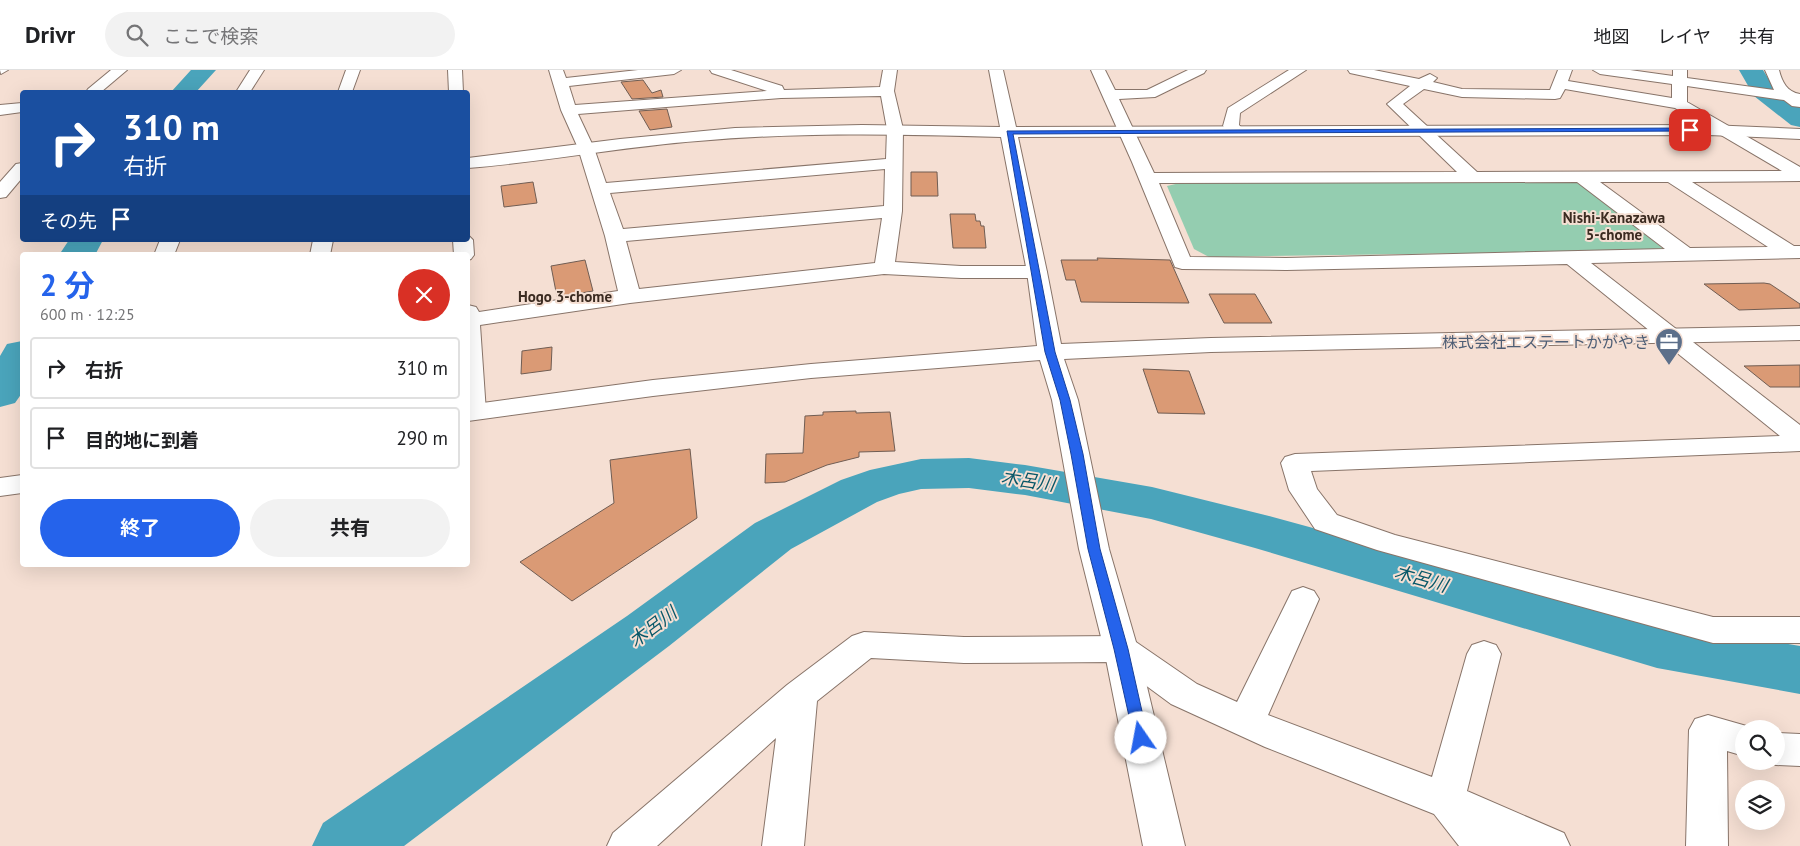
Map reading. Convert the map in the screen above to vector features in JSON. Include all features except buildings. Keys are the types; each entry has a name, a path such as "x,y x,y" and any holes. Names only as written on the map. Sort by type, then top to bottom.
{"street":[{"path":"95,90 120,70"},
{"path":"244,90 257,70"},
{"path":"346,90 353,70"},
{"path":"456,70 456,90"},
{"path":"630,296 615,236 586,148 569,110 558,77 674,70"},
{"path":"717,70 790,94"},
{"path":"996,70 1050,352 1065,400 1094,549 1121,649 1164,846"},
{"path":"1098,70 1127,132 1182,263 1286,264 1795,253"},
{"path":"1109,95 1150,94 1199,70"},
{"path":"1237,131 1231,126 1232,111 1300,70"},
{"path":"1355,70 1462,93 1555,95 1565,70"},
{"path":"1441,70 1394,104 1473,178"},
{"path":"1600,70 1680,76 1746,91 1789,97"},
{"path":"1772,70 1774,80 1789,97 1800,105"},
{"path":"1680,76 1680,104"},
{"path":"569,110 790,94 885,78 895,129 893,211 884,268"},
{"path":"1559,84 1680,104 1800,175"},
{"path":"0,110 20,108"},
{"path":"470,163 699,136 774,131 895,129 1009,132 1722,130 1799,134"},
{"path":"599,189 894,163"},
{"path":"0,193 20,170"},
{"path":"1147,178 1800,175"},
{"path":"1582,177 1686,254"},
{"path":"1673,177 1795,253"},
{"path":"615,236 893,211"},
{"path":"1571,257 1800,438"},
{"path":"470,320 630,296 884,268 961,272 1036,272"},
{"path":"470,413 653,388 811,371 1050,352 1211,346 1669,335 1800,334"},
{"path":"1800,443 1295,463 1304,490 1326,522 1388,543 1713,630 1800,630"},
{"path":"0,487 20,484"},
{"path":"1246,722 1303,599"},
{"path":"628,846 800,694 864,645 964,650 1121,649 1184,694 1278,736 1445,800 1549,846"},
{"path":"1445,800 1484,654"},
{"path":"783,846 800,694"},
{"path":"1707,846 1708,730 1735,738"},
{"path":"1785,749 1800,750"},
{"path":"1445,800 1484,846"}],"green space":[{"path":"1578,182 1665,250 1209,257 1194,249 1167,186 1180,183"}],"waterway":[{"path":"185,90 204,70"},
{"name":"木呂川","path":"1751,70 1763,91 1800,119"},
{"path":"79,252 85,242"},
{"path":"0,394 20,357"},
{"name":"木呂川","path":"348,846 648,631 773,536 859,491 887,481 921,474 969,473 1025,480 1152,503 1269,534 1657,645 1800,670"}],"place":[{"name":"株式会社エステートかがやき","path":"1669,366"}],"district":[{"name":"Nishi-Kanazawa 5-chome","path":"1614,226"},
{"name":"Hogo 3-chome","path":"565,297"}],"route":[{"path":"1141,738 1121,649 1094,549 1065,400 1050,352 1009,132 1690,130"}]}
